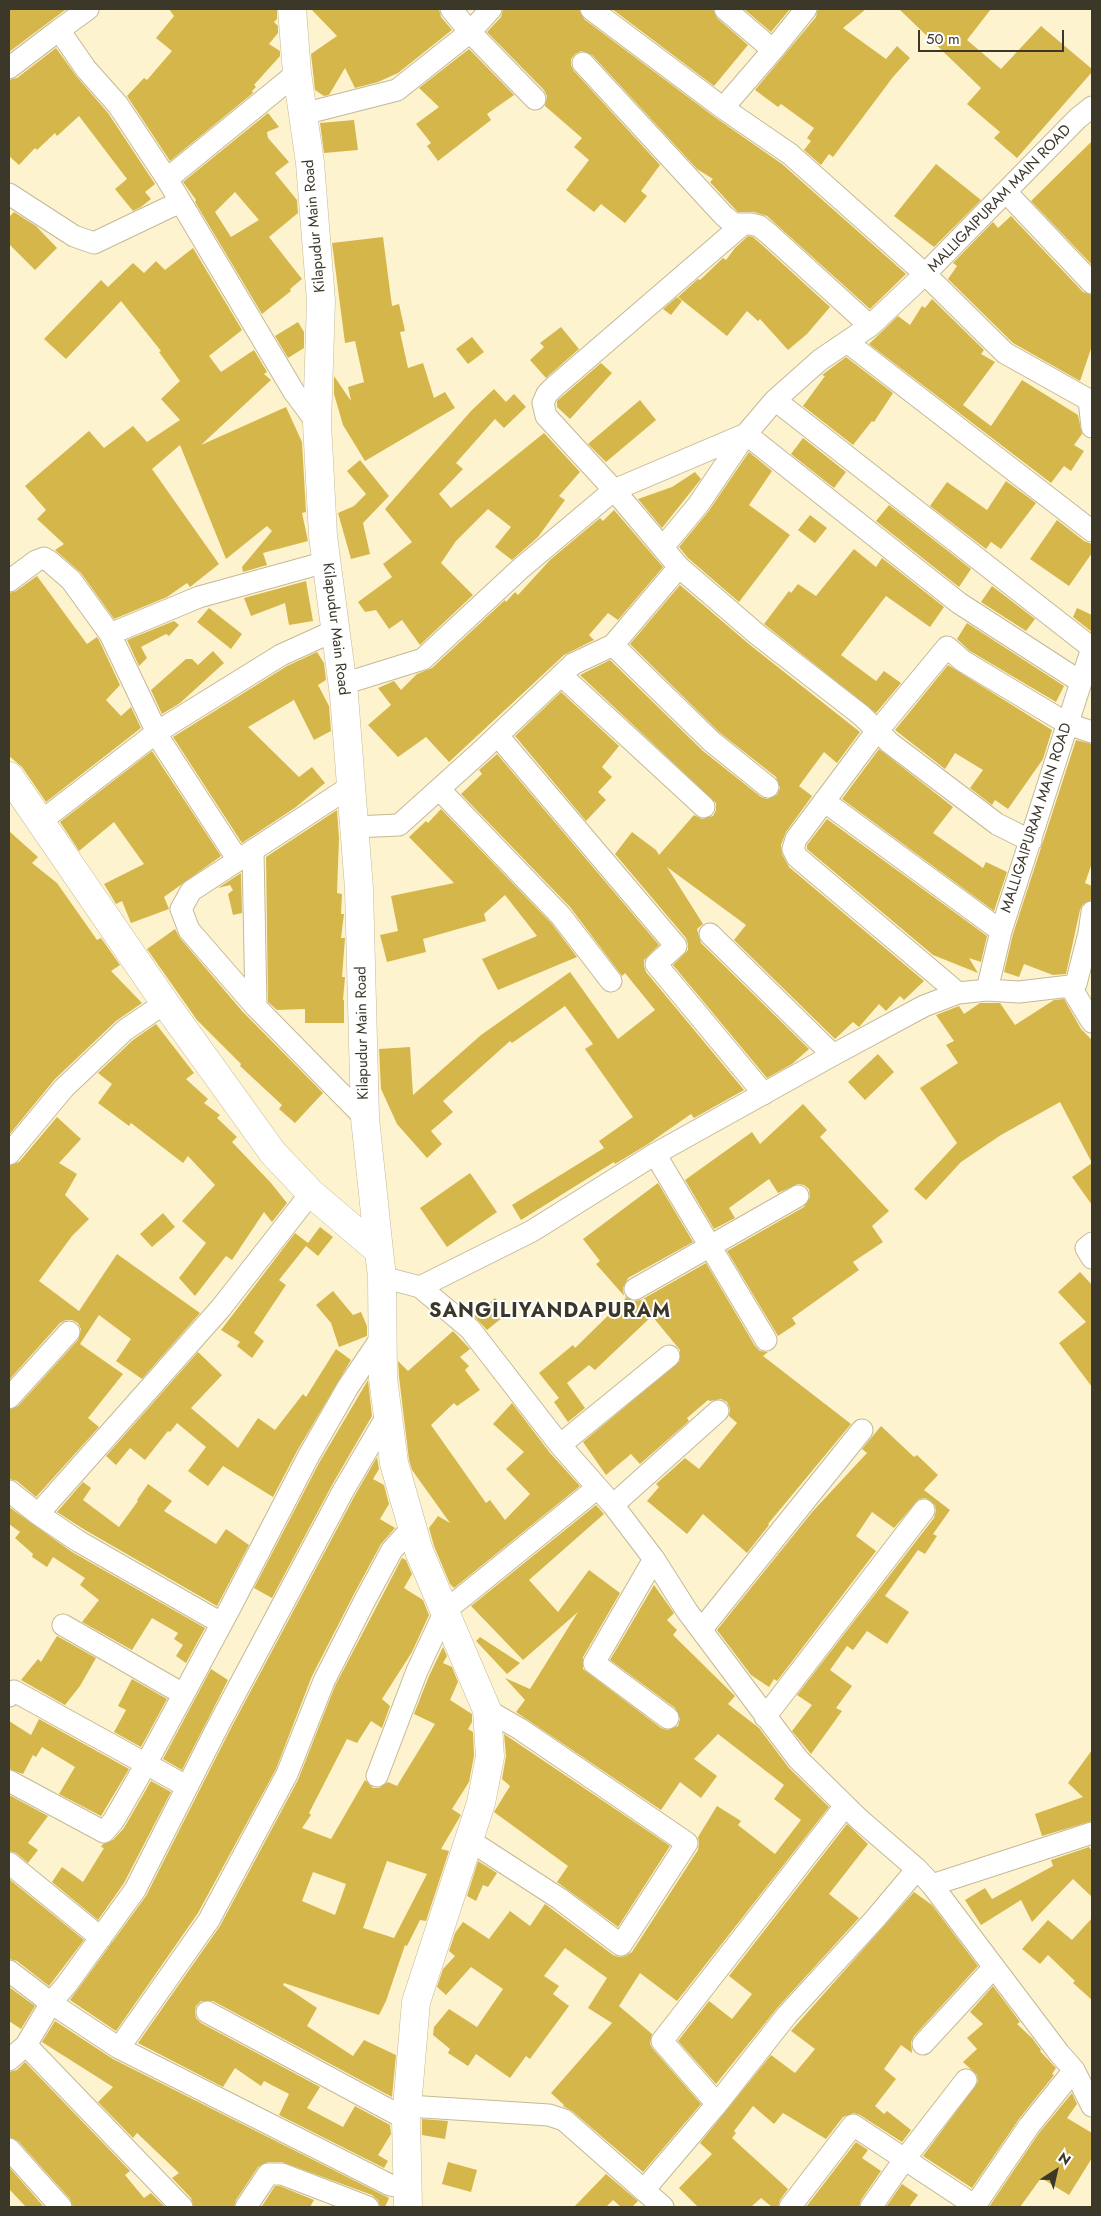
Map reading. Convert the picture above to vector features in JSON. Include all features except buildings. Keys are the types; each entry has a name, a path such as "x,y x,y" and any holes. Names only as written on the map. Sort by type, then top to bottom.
{"main road":[{"name":"Kilapudur Main Road","path":"292,9 297,73 311,172 321,301 317,423 323,536 343,684 359,889 365,1118 382,1277 381,1338 387,1416 394,1463 411,1529 486,1710 490,1757 481,1803 416,2002 407,2113 408,2198"},
{"path":"9,776 165,1003 273,1153 311,1193 379,1251"}],"street":[{"path":"9,68 88,9"},
{"path":"451,9 470,32 535,98"},
{"path":"303,114 397,90 470,32 491,9"},
{"path":"591,9 723,108 790,154 925,274 870,326 820,360 775,400 746,434 698,505 663,547"},
{"path":"725,9 773,50"},
{"path":"723,108 806,9"},
{"path":"59,30 86,69 118,105 167,179 294,392 317,423"},
{"path":"583,63 724,216 734,224 759,226 870,326"},
{"path":"167,179 297,73"},
{"name":"MALLIGAIPURAM MAIN ROAD","path":"1092,108 1078,118 925,274 1005,353 1089,400 1092,427"},
{"path":"1006,192 1092,283"},
{"path":"9,194 74,236 94,244 180,202"},
{"path":"742,225 547,394 543,403 546,416 614,490 679,567 758,635 862,715 890,743 997,824 1031,841"},
{"path":"847,342 1092,530"},
{"path":"775,400 1092,648"},
{"path":"343,684 423,659 520,568 614,490 746,434"},
{"path":"746,434 959,603 1081,682"},
{"path":"9,581 36,561 44,558 72,580 110,634 157,732 246,855 256,1007"},
{"path":"110,634 199,597 326,562"},
{"path":"354,827 399,825 498,736 573,664 613,645 679,567"},
{"path":"40,822 157,732 282,655 336,630"},
{"path":"613,645 711,741 768,787"},
{"path":"958,993 797,857 793,849 796,839 878,731 947,647 964,661 1068,724 1092,732"},
{"name":"MALLIGAIPURAM MAIN ROAD","path":"987,990 1001,931 1092,648"},
{"path":"562,675 704,807"},
{"path":"498,736 676,946 656,964 764,1094"},
{"path":"351,786 191,891 180,909 189,930 256,1007 365,1118"},
{"path":"439,789 561,916 611,981"},
{"path":"824,801 1001,931"},
{"path":"1092,912 1079,986 1092,1022"},
{"path":"710,934 834,1055"},
{"path":"420,1288 532,1231 655,1154 924,1006 958,993 987,990 1019,992 1079,986"},
{"path":"9,1154 64,1088 125,1030 165,1003"},
{"path":"655,1154 766,1340"},
{"path":"38,1514 220,1309 299,1211 311,1193"},
{"path":"635,1289 798,1196"},
{"path":"1092,1244 1086,1248 1092,1258"},
{"path":"382,1277 420,1288 470,1329 560,1445 613,1505 654,1559 701,1630 798,1759 845,1806 917,1869 932,1885 1059,2053 1074,2070 1092,2106"},
{"path":"9,1398 69,1332"},
{"path":"9,1782 104,1832 114,1820 146,1764 330,1418 381,1338"},
{"path":"560,1445 669,1356"},
{"path":"613,1505 718,1411"},
{"path":"9,2060 26,2045 51,2003 101,1938 134,1890 186,1786 344,1491 387,1416"},
{"path":"701,1630 862,1430"},
{"path":"377,1776 417,1671 445,1611 597,1488"},
{"path":"9,1491 38,1514 78,1541 221,1623"},
{"path":"765,1717 924,1510"},
{"path":"119,2048 209,1920 287,1774 324,1681 364,1600 392,1550 411,1529"},
{"path":"654,1559 594,1663 668,1718"},
{"path":"63,1624 183,1694"},
{"path":"9,1696 14,1691 186,1786"},
{"path":"469,1840 560,1899 621,1946 686,1843 520,1729 486,1710"},
{"path":"717,2104 662,2041 845,1806"},
{"path":"932,1885 1092,1832"},
{"path":"9,1863 101,1938"},
{"path":"644,2190 717,2104 788,2015 875,1919 917,1869"},
{"path":"923,2044 994,1967"},
{"path":"9,1971 51,2003 119,2048 390,2185 408,2198"},
{"path":"207,2012 407,2113 550,2115 564,2120 663,2207"},
{"path":"26,2045 182,2207"},
{"path":"790,2207 853,2125 975,2207 1029,2126 1074,2070"},
{"path":"871,2207 904,2160 966,2080"},
{"path":"9,2149 61,2207"},
{"path":"246,2207 268,2174 282,2174 368,2207"}],"district":[{"name":"SANGILIYANDAPURAM","path":"550,1312"}]}
